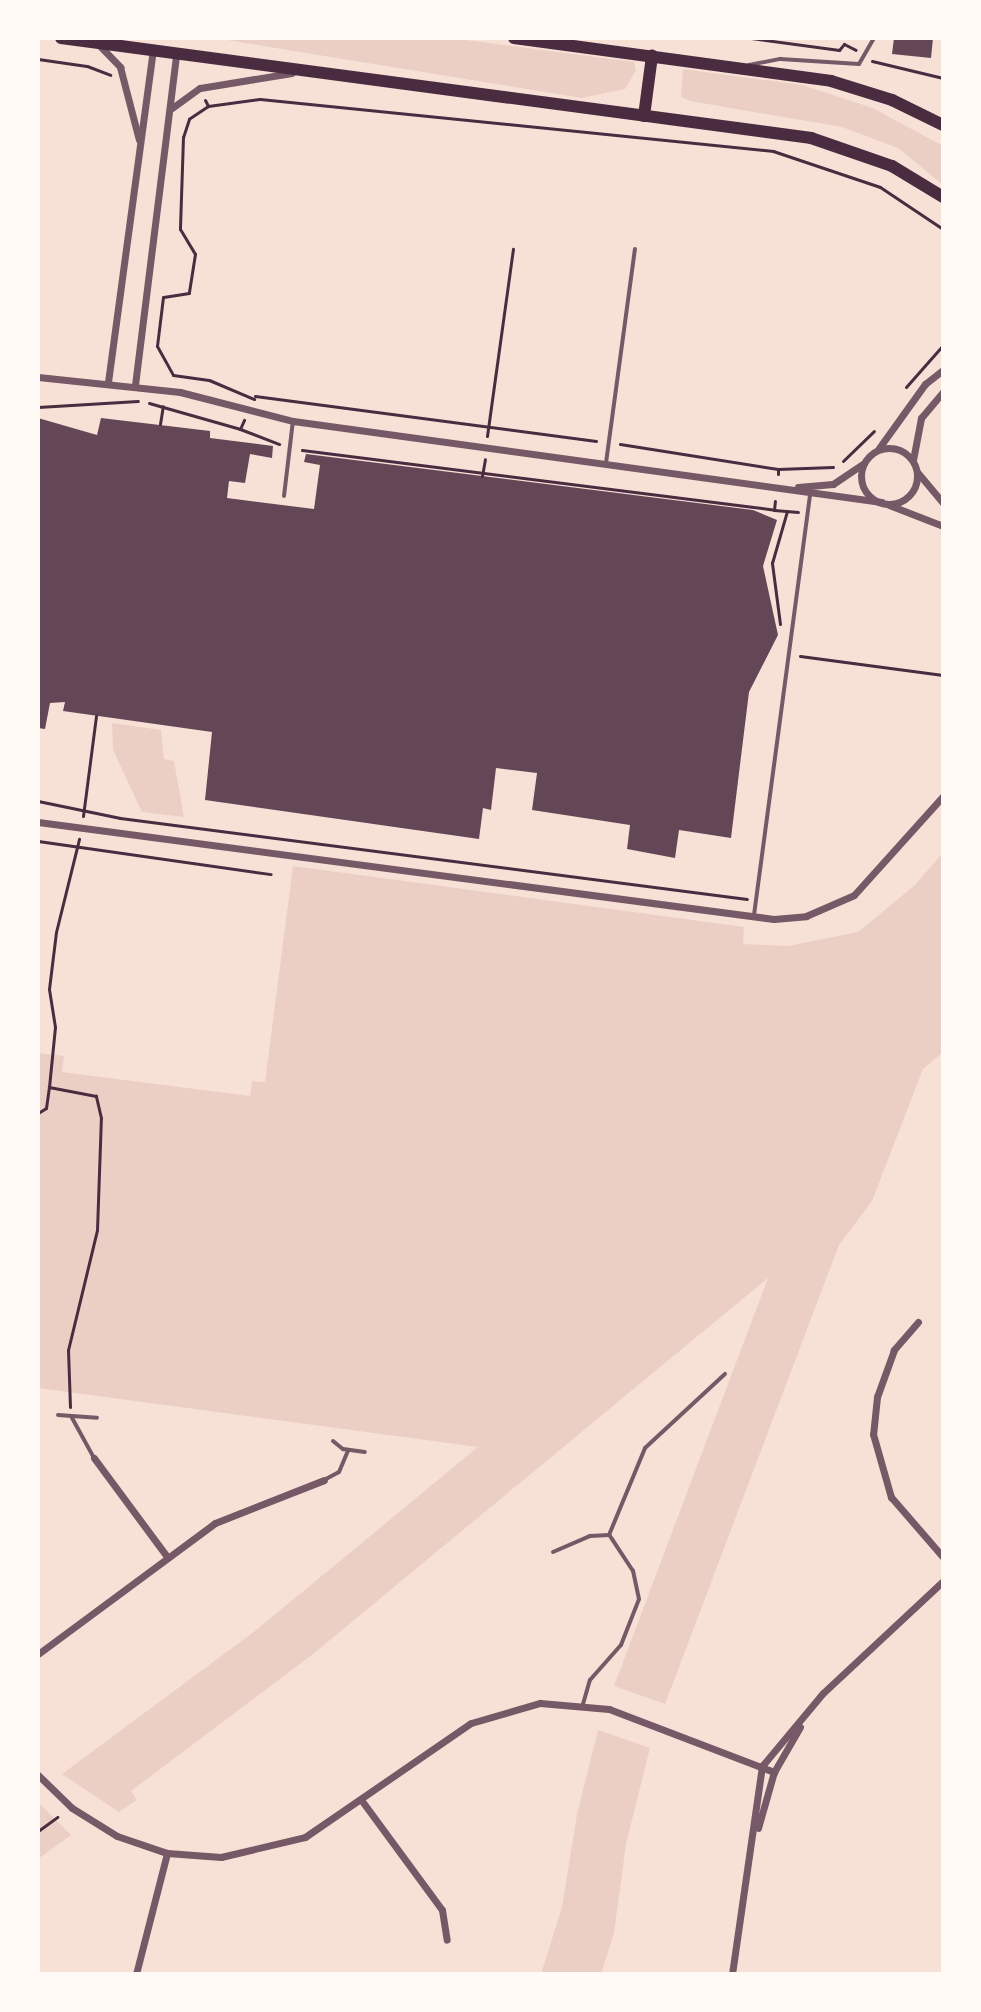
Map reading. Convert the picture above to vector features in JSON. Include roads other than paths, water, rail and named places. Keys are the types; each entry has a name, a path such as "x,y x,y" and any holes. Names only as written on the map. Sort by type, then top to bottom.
{"main road":[{"path":"61,38 153,44 176,54 840,145 892,166 943,197"},
{"path":"174,38 176,54"},
{"path":"514,38 734,67 861,89 943,125"},
{"path":"644,116 652,56"}],"street":[{"path":"93,42 112,54 121,72 140,146"},
{"path":"108,382 153,44"},
{"path":"135,385 176,54"},
{"path":"171,109 200,88 306,71"},
{"path":"781,486 833,484 864,463 892,435 925,384 943,370"},
{"path":"38,377 135,385 293,421 781,486 883,503 943,526"},
{"path":"943,392 921,418 913,461 917,471 943,503"},
{"path":"871,454 894,448 913,461"},
{"path":"864,463 862,483 883,503"},
{"path":"883,503 907,497 917,471"},
{"path":"38,822 754,918 806,916 854,895 943,796"},
{"path":"918,1322 894,1350 875,1405 873,1434 891,1497 943,1557"},
{"path":"94,1458 168,1558"},
{"path":"38,1654 229,1515 324,1480"},
{"path":"732,1974 755,1834 762,1766 849,1666 943,1581"},
{"path":"38,1775 89,1820 167,1853 221,1857 271,1849 305,1837 482,1719 540,1703 583,1704 774,1772"},
{"path":"755,1834 774,1772 790,1752 802,1721"},
{"path":"362,1801 442,1910 447,1940"},
{"path":"136,1974 167,1853"}],"lane":[{"path":"734,67 780,59 859,64 874,38"},
{"path":"606,463 635,249"},
{"path":"284,496 293,421"},
{"path":"754,918 810,493"},
{"path":"609,1535 645,1448 725,1374"},
{"path":"58,1415 97,1418"},
{"path":"71,1416 94,1458"},
{"path":"333,1441 348,1451 365,1452"},
{"path":"324,1480 339,1472 348,1451"},
{"path":"553,1552 590,1536 609,1535"},
{"path":"583,1704 590,1680 621,1645 639,1599 633,1571 609,1535"}]}
